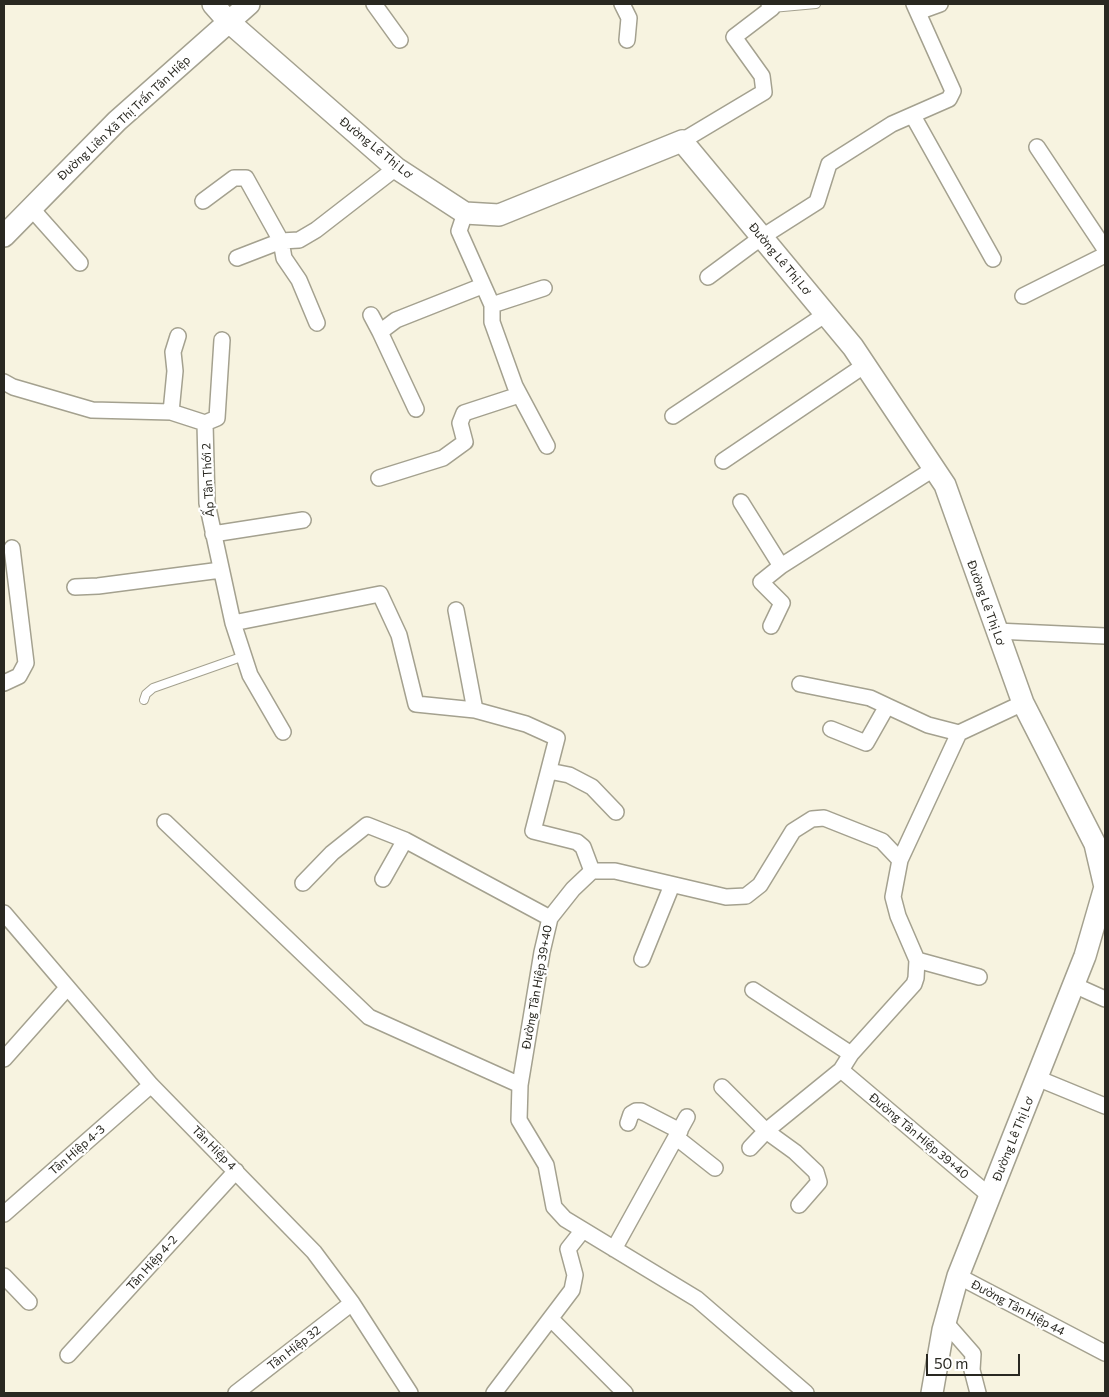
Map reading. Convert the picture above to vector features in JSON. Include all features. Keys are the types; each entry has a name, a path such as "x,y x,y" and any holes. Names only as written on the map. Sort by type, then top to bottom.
{"street":[{"name":"Đường Lê Thị Lơ","path":"213,4 228,21 396,168 465,212 499,215 682,141 826,314 865,365 945,485 996,632 1023,703 1095,844 1104,895 1099,931 1074,985 958,1276 945,1322 932,1393"},
{"name":"Đường Liên Xã Thị Trấn Tân Hiệp","path":"4,236 117,122 249,4"},
{"path":"374,4 400,40"},
{"path":"622,4 630,18 627,40"},
{"path":"708,278 762,237 818,202 829,164 892,124 949,99 952,91 916,8 940,4"},
{"path":"682,141 764,92 762,76 734,36 771,6"},
{"path":"913,116 993,258"},
{"path":"1037,147 1105,249"},
{"path":"237,258 281,241 299,240 316,230 396,168"},
{"path":"203,201 234,178 246,178 281,241 284,258 299,280 317,324"},
{"path":"31,208 80,263"},
{"path":"465,212 459,231 492,305 492,322 520,395 547,446"},
{"path":"1023,296 1105,255"},
{"path":"380,332 396,320 482,286"},
{"path":"492,305 544,288"},
{"path":"673,416 826,314"},
{"path":"372,315 416,409"},
{"path":"171,412 175,371 173,352 178,336"},
{"path":"4,382 13,387 92,410 171,412 205,423 217,418 222,340"},
{"path":"723,461 865,365"},
{"path":"379,478 442,458 465,442 460,423 464,413 520,395"},
{"name":"Ấp Tân Thới 2","path":"205,423 207,503 212,534 233,623 250,675 283,732"},
{"path":"771,626 782,603 761,582 781,566 935,468"},
{"path":"741,502 781,566"},
{"path":"212,534 303,520"},
{"path":"4,683 19,676 26,663 12,548"},
{"path":"75,587 98,586 221,570"},
{"path":"233,623 380,594 399,635 416,704 475,710 526,724 557,738 534,831 577,842 583,847 592,871 616,871 726,897 746,896 760,885 793,831 812,819 824,818 882,841 900,860"},
{"path":"456,610 475,710"},
{"path":"996,632 1105,636"},
{"path":"800,684 870,698 928,725 959,733 1023,703"},
{"path":"831,729 866,743 887,706"},
{"path":"750,1148 766,1131 841,1070 851,1054 914,984 917,960 898,916 893,897 900,860 959,733"},
{"path":"549,771 569,775 592,787 616,812"},
{"path":"165,822 369,1017 520,1085"},
{"path":"303,883 332,853 367,825 405,840 550,918"},
{"path":"383,879 405,840"},
{"name":"Đường Tân Hiệp 39+40","path":"592,871 573,889 550,918 542,952 520,1085 519,1120 546,1164 554,1207 565,1219 697,1299 806,1393"},
{"path":"642,959 672,885"},
{"name":"Tân Hiệp 4","path":"4,913 151,1086 314,1252 352,1304 410,1393"},
{"path":"917,960 979,978"},
{"path":"1074,985 1105,999"},
{"path":"4,1059 67,988"},
{"path":"753,990 851,1054"},
{"name":"Đường Tân Hiệp 39+40","path":"841,1070 990,1196"},
{"path":"1037,1078 1105,1106"},
{"name":"Tân Hiệp 4-3","path":"4,1214 151,1086"},
{"path":"722,1087 766,1131 795,1152 816,1172 819,1182 799,1205"},
{"path":"628,1123 631,1114 641,1111 679,1134 715,1168"},
{"path":"614,1249 687,1117"},
{"name":"Tân Hiệp 4-2","path":"68,1355 236,1171"},
{"path":"494,1393 572,1290 575,1275 568,1249 583,1230"},
{"path":"4,1276 29,1302"},
{"name":"Đường Tân Hiệp 44","path":"958,1276 1105,1353"},
{"name":"Tân Hiệp 32","path":"236,1393 352,1304"},
{"path":"551,1319 625,1393"},
{"path":"945,1322 973,1354 972,1370 978,1393"}],"lane":[{"path":"771,6 816,4"},
{"path":"144,700 146,694 153,688 244,656"}]}
